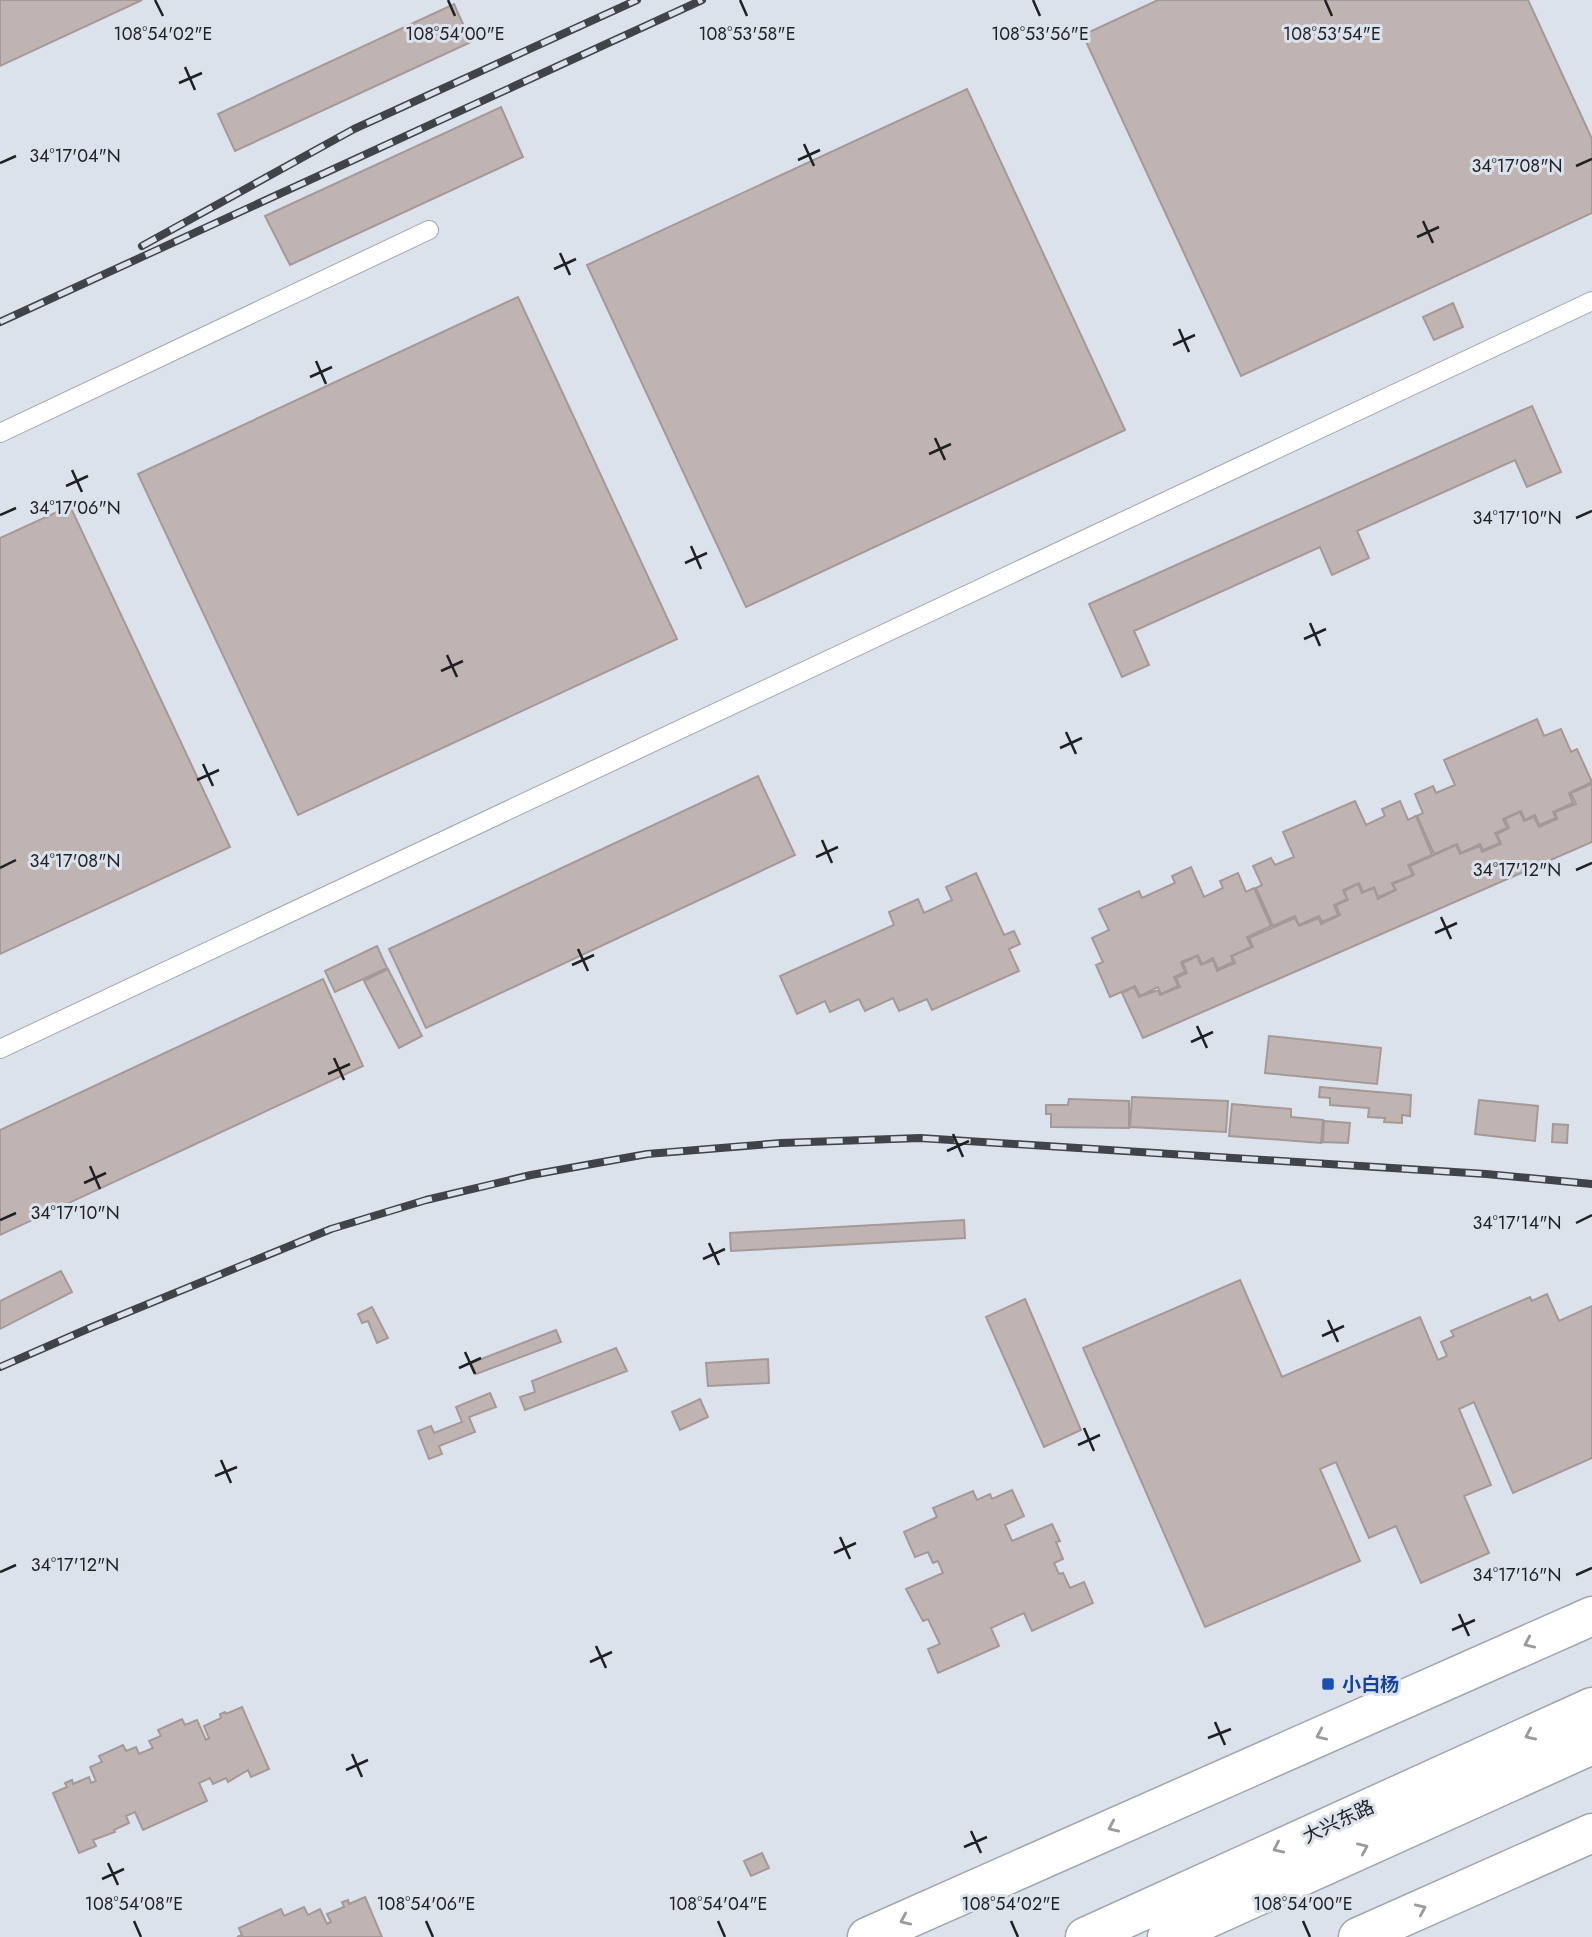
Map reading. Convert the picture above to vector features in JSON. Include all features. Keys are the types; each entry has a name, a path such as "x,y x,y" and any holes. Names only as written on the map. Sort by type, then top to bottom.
{"main road":[{"path":"867,1937 1592,1616"},
{"name":"大兴东路","path":"1085,1937 1592,1707"},
{"name":"大兴东路","path":"1167,1937 1592,1745"},
{"path":"1359,1937 1592,1833"}],"lane":[{"path":"0,433 429,230"},
{"path":"0,1049 1592,301"}],"building":[{"path":"0,0 142,0 0,66"},
{"path":"1158,0 1528,0 1592,139 1592,213 1241,376 1083,35"},
{"path":"454,4 471,42 235,151 218,114"},
{"path":"967,89 1125,430 746,607 587,265"},
{"path":"501,107 523,157 290,265 265,216"},
{"path":"518,297 677,639 298,815 138,474"},
{"path":"1453,303 1463,327 1434,340 1423,317"},
{"path":"1532,406 1561,472 1527,487 1515,460 1357,531 1369,558 1332,575 1320,547 1134,631 1149,665 1122,677 1089,604"},
{"path":"70,506 230,847 0,954 0,538"},
{"path":"1537,719 1544,736 1561,729 1571,752 1577,749 1592,782 1569,793 1573,803 1553,812 1556,818 1539,825 1535,815 1525,820 1521,811 1503,819 1507,828 1495,833 1500,843 1483,850 1480,844 1461,853 1457,844 1434,854 1417,816 1423,813 1415,794 1433,786 1436,793 1455,785 1444,760"},
{"path":"758,776 795,855 426,1028 389,949"},
{"path":"1592,784 1592,842 1143,1038 1122,993 1134,987 1139,997 1158,990 1160,995 1180,987 1176,978 1187,973 1183,963 1197,956 1201,965 1213,960 1217,971 1235,963 1232,956 1253,947 1249,938 1295,918 1299,926 1319,918 1321,924 1340,915 1336,905 1348,900 1344,891 1358,884 1362,893 1374,888 1378,899 1396,890 1393,884 1414,875 1410,866 1456,845 1460,854 1480,846 1482,852 1501,844 1497,834 1509,828 1505,819 1520,812 1524,821 1534,817 1539,827 1557,819 1555,812 1576,804 1571,793"},
{"path":"1355,801 1366,825 1385,816 1382,809 1400,801 1408,820 1416,816 1432,855 1408,865 1413,875 1392,883 1395,890 1378,897 1374,887 1363,892 1359,883 1343,890 1347,899 1334,905 1338,915 1322,922 1319,916 1299,925 1295,916 1273,926 1256,888 1262,885 1253,866 1271,858 1275,865 1294,857 1283,832"},
{"path":"1191,867 1204,897 1223,888 1220,881 1238,873 1246,892 1254,888 1271,926 1247,937 1251,947 1231,956 1233,962 1218,969 1213,958 1202,964 1198,955 1181,962 1185,972 1174,977 1178,986 1161,994 1158,987 1140,996 1135,986 1110,997 1096,965 1103,962 1092,938 1109,930 1099,909 1139,891 1142,898 1175,883 1172,876"},
{"path":"976,873 1004,935 1014,931 1020,944 1009,949 1019,971 932,1010 927,999 899,1011 893,998 865,1011 859,999 830,1012 825,1001 797,1014 780,976 894,925 889,912 918,899 924,913 952,900 946,887"},
{"path":"377,946 387,968 335,992 325,971"},
{"path":"388,969 422,1036 399,1048 364,981"},
{"path":"323,979 363,1066 0,1235 0,1130"},
{"path":"1269,1036 1381,1048 1377,1084 1265,1073"},
{"path":"1320,1087 1411,1095 1410,1116 1402,1115 1402,1123 1384,1122 1385,1118 1368,1117 1369,1108 1330,1105 1330,1098 1319,1097"},
{"path":"1132,1097 1228,1101 1226,1132 1130,1127"},
{"path":"1069,1099 1129,1101 1129,1128 1051,1127 1051,1114 1046,1114 1046,1105 1068,1105"},
{"path":"1479,1100 1538,1106 1535,1141 1475,1134"},
{"path":"1232,1104 1291,1109 1291,1117 1323,1120 1321,1143 1229,1136"},
{"path":"1324,1121 1350,1123 1348,1143 1323,1142"},
{"path":"1553,1124 1568,1125 1567,1143 1552,1142"},
{"path":"964,1220 965,1238 731,1251 730,1233"},
{"path":"61,1271 72,1292 0,1329 0,1301"},
{"path":"1240,1280 1282,1377 1420,1317 1438,1360 1447,1356 1441,1342 1454,1336 1451,1331 1530,1297 1532,1301 1547,1294 1559,1321 1592,1306 1592,1458 1513,1493 1474,1402 1459,1409 1491,1485 1464,1496 1489,1553 1421,1583 1396,1526 1369,1538 1336,1462 1320,1469 1360,1561 1205,1627 1083,1348"},
{"path":"1025,1299 1081,1430 1044,1447 986,1317"},
{"path":"372,1307 388,1338 377,1343 368,1321 362,1323 358,1314"},
{"path":"556,1330 561,1342 476,1374 471,1363"},
{"path":"616,1348 627,1371 525,1410 520,1397 535,1392 532,1381"},
{"path":"768,1359 769,1383 708,1386 706,1363"},
{"path":"490,1393 496,1407 469,1417 475,1432 439,1446 442,1454 429,1459 418,1431 431,1426 434,1433 462,1422 456,1407"},
{"path":"700,1399 708,1417 680,1430 672,1412"},
{"path":"1012,1490 1024,1516 1005,1525 1012,1541 1052,1524 1060,1541 1056,1542 1063,1559 1054,1563 1059,1574 1063,1573 1070,1588 1084,1582 1093,1603 1032,1631 1024,1613 991,1628 999,1646 938,1673 928,1649 940,1644 928,1619 923,1621 906,1589 943,1573 938,1561 933,1563 928,1552 915,1557 904,1532 937,1517 933,1508 973,1491 977,1500 990,1494 992,1499"},
{"path":"242,1707 269,1769 251,1777 248,1770 228,1782 226,1778 213,1784 210,1778 199,1783 207,1801 143,1830 135,1812 126,1816 129,1823 114,1830 115,1832 93,1840 96,1846 79,1853 53,1793 67,1787 65,1783 72,1780 73,1784 89,1777 91,1783 96,1781 90,1767 102,1762 99,1756 123,1745 126,1751 136,1747 139,1754 153,1748 149,1741 161,1736 158,1730 182,1719 185,1725 197,1720 206,1740 209,1738 204,1726 221,1718 220,1714"},
{"path":"762,1853 769,1868 751,1876 744,1861"},
{"path":"365,1897 382,1937 237,1937 242,1935 239,1928 281,1909 284,1916 304,1907 308,1915 320,1909 327,1924 331,1922 327,1914 344,1907 342,1902 348,1900 349,1904"}],"railway":[{"path":"142,246 354,129 637,0"},
{"path":"0,322 702,0"},
{"path":"0,1367 331,1229 426,1200 531,1175 647,1154 781,1143 920,1138 1486,1174 1592,1184"}],"place":[{"name":"小白杨","path":"1328,1684"}]}
